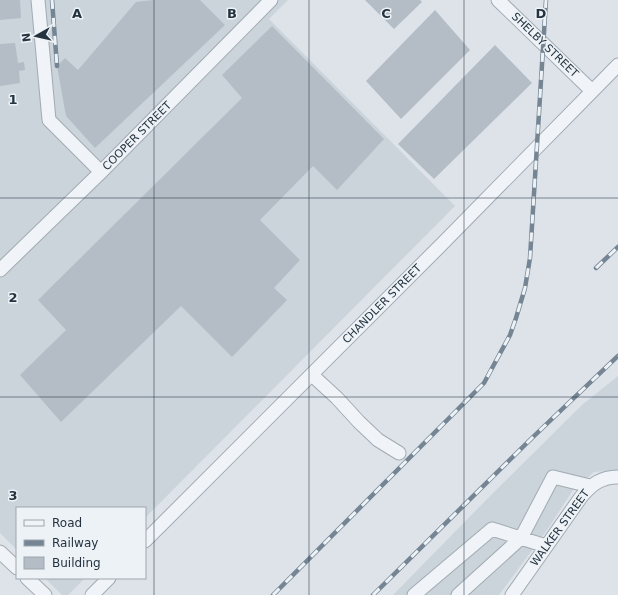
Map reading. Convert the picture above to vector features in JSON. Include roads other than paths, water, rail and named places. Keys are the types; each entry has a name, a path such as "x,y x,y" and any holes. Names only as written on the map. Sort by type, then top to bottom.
{"street":[{"path":"38,0 49,120 101,172"},
{"name":"COOPER STREET","path":"0,270 101,172 271,0"},
{"name":"SHELBY STREET","path":"498,0 592,91"},
{"name":"CHANDLER STREET","path":"146,541 618,65"},
{"path":"312,375 378,440 399,453"},
{"path":"458,595 521,538 553,477 590,486"},
{"name":"WALKER STREET","path":"512,595 590,486 602,480 618,477"},
{"path":"414,595 492,529 546,546"},
{"path":"0,552 16,567"},
{"path":"28,579 45,595"},
{"path":"92,595 108,579"}],"railway":[{"path":"52,0 57,66"},
{"path":"273,595 484,383 510,335 525,288 530,258 546,0"},
{"path":"596,268 618,247"},
{"path":"373,595 533,437 618,356"}]}
